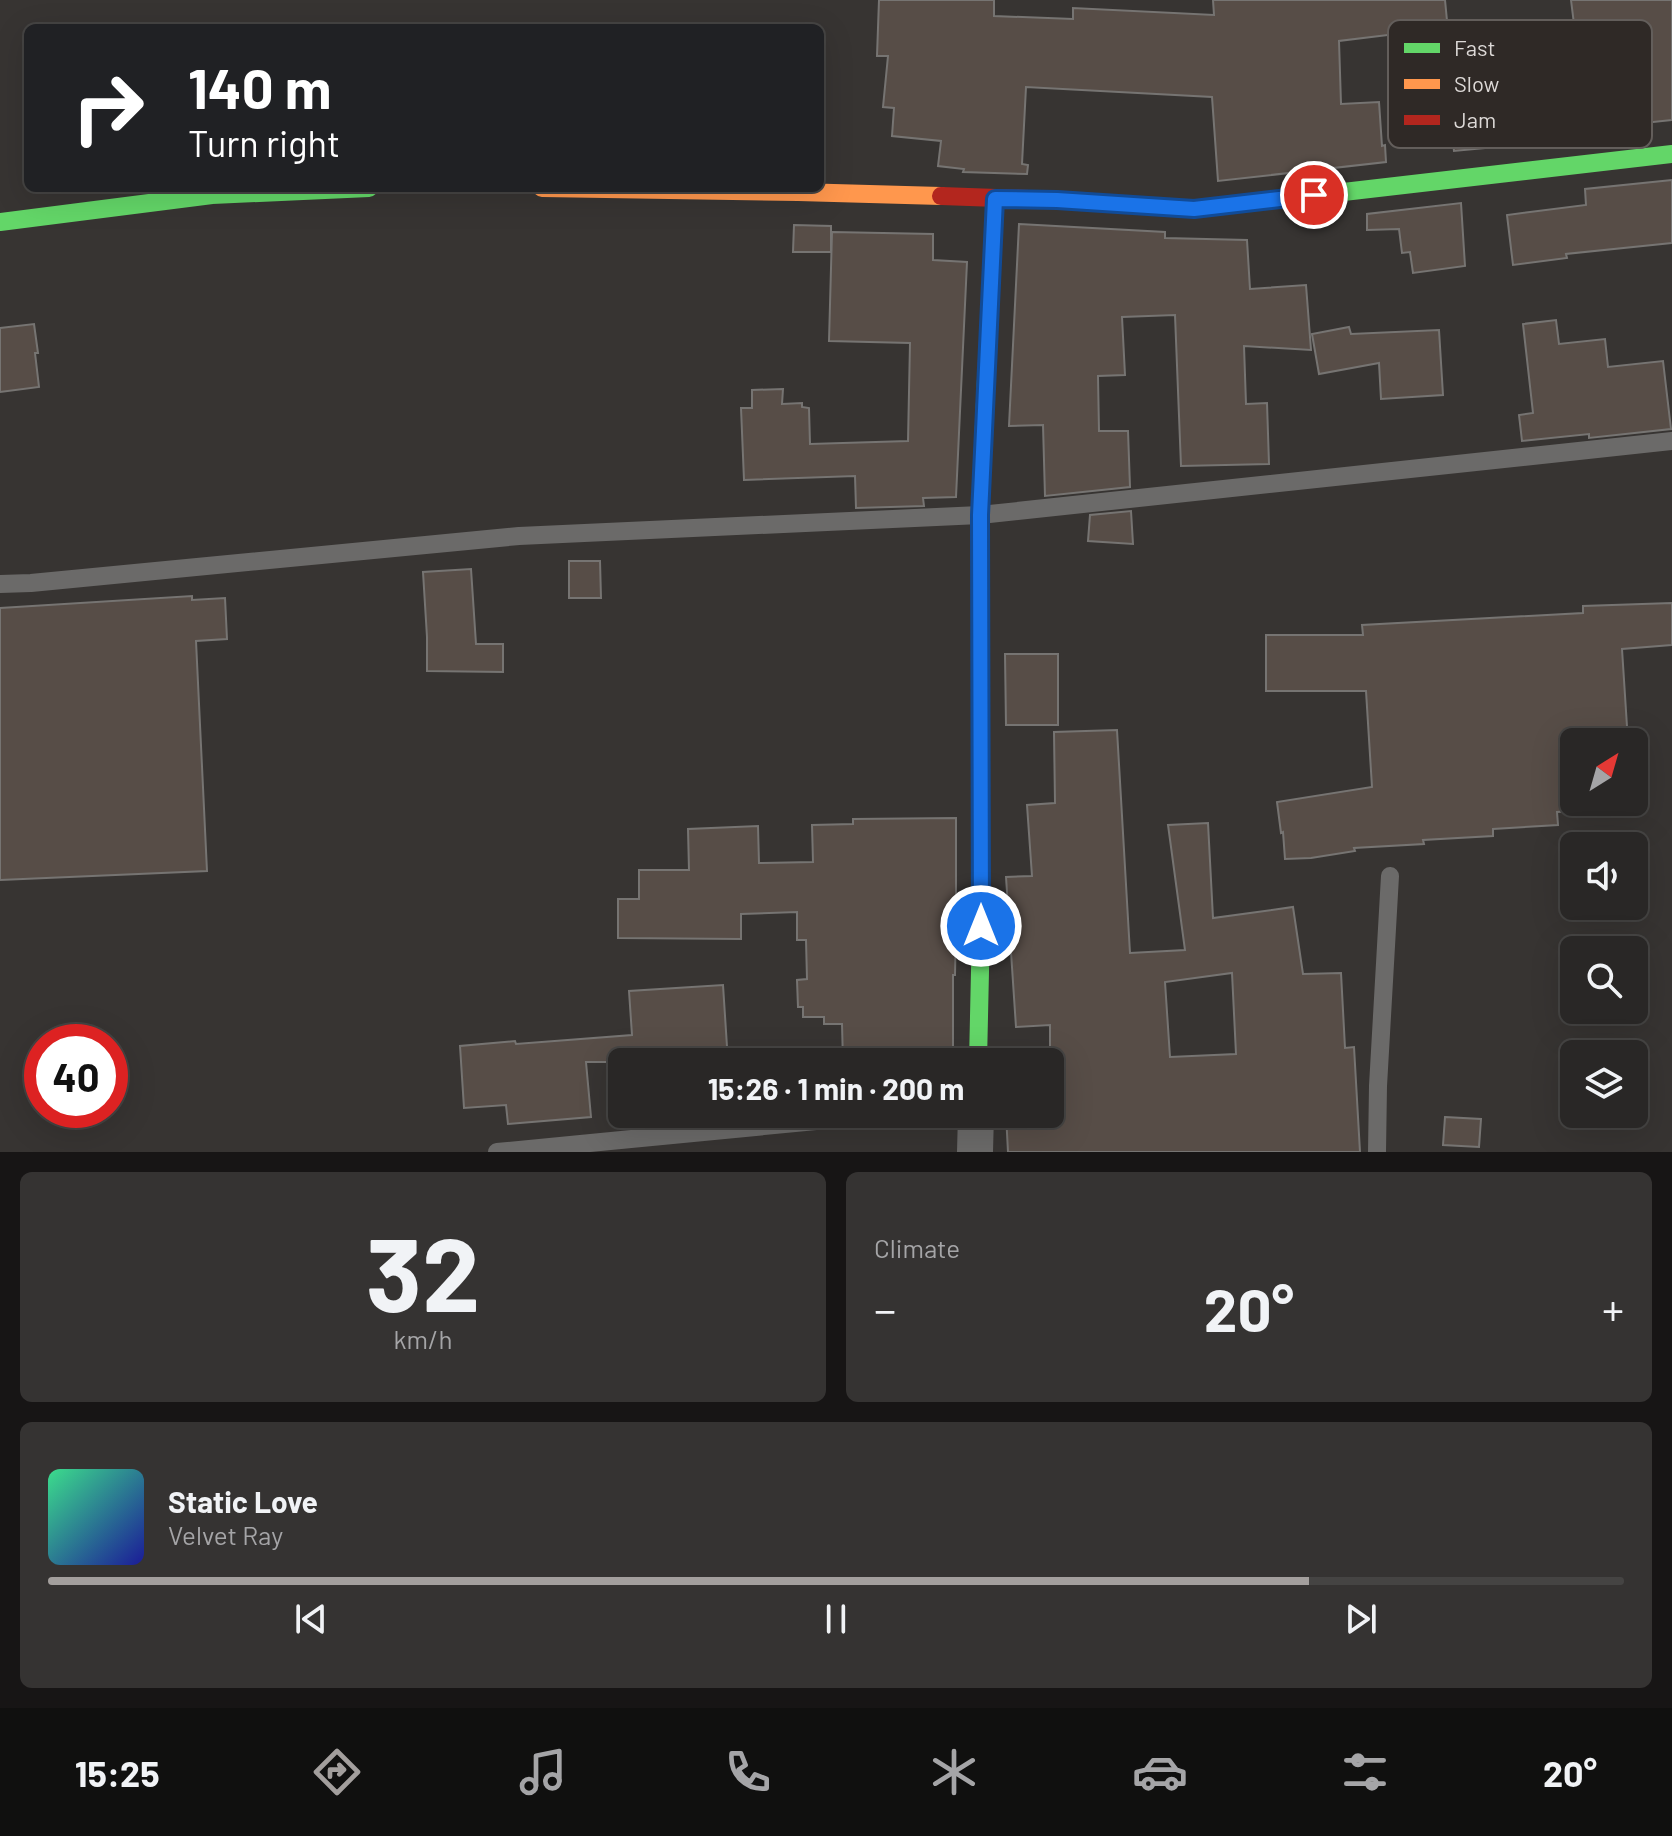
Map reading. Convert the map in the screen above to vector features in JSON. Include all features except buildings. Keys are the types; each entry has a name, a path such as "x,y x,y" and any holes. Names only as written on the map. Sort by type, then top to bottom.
{"street":[{"path":"798,192 1057,200 1194,209 1672,154"},
{"path":"0,222 212,195 279,192"},
{"path":"978,1048 980,515 995,199"},
{"path":"975,1152 976,1128"}],"lane":[{"path":"0,584 519,536 980,515 1672,441"},
{"path":"1377,1152 1390,876"},
{"path":"497,1152 745,1128"}],"traffic: fast":[{"path":"1283,199 1672,154"},
{"path":"0,222 212,195 279,192"},
{"path":"978,1048 980,515 986,379"}],"traffic: slow":[{"path":"798,192 941,196"}],"traffic: jam":[{"path":"941,196 1194,209 1283,199"},
{"path":"986,379 995,199"}],"route":[{"path":"981,926 980,515 995,199 1194,209 1314,195"}]}
